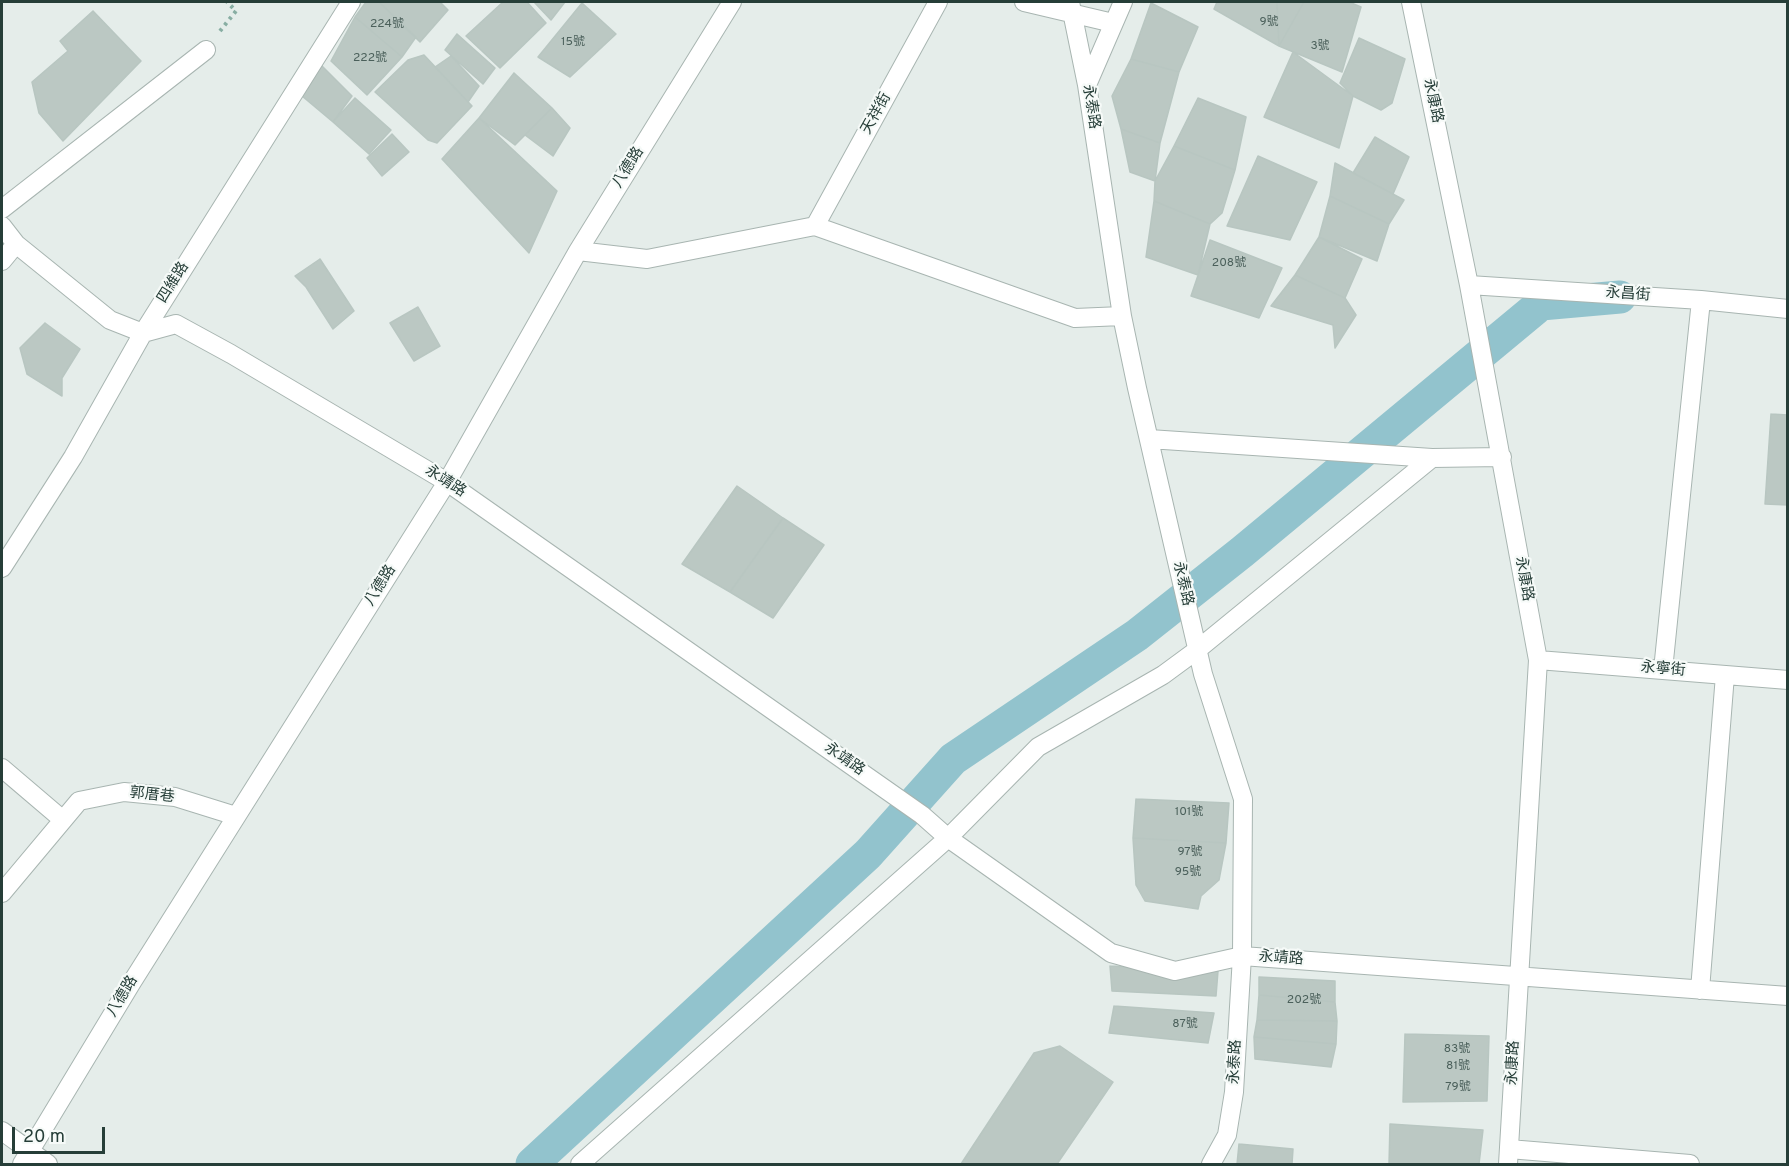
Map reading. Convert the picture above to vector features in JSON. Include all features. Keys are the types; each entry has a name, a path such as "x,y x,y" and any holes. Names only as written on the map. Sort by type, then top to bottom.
{"street":[{"name":"四維路","path":"2,568 73,457 143,333 351,2"},
{"name":"八德路","path":"26,1158 132,982 447,482 578,251 732,2"},
{"name":"天祥街","path":"815,226 938,2"},
{"path":"1024,2 1071,7 1113,23"},
{"path":"1087,85 1123,2"},
{"name":"永康路","path":"1411,2 1469,285 1538,660 1508,1157"},
{"name":"永泰路","path":"1071,7 1087,85 1122,316 1197,650 1243,799 1242,956 1234,1092 1227,1135 1211,1164"},
{"path":"2,209 206,50"},
{"path":"2,225 16,244 110,320 143,333"},
{"path":"578,251 647,259 815,226 1075,318 1122,316"},
{"path":"2,261 16,244"},
{"name":"永昌街","path":"1469,285 1701,300 1788,309"},
{"path":"1663,670 1701,300"},
{"name":"永靖路","path":"143,333 176,324 447,482 922,815 948,838 1111,952 1175,971 1242,956 1788,996"},
{"path":"1149,439 1432,458 1502,457"},
{"path":"580,1164 948,838 1038,747 1163,675 1197,650 1432,458"},
{"name":"永寧街","path":"1538,660 1788,680"},
{"path":"1700,990 1725,675"},
{"path":"2,768 63,820"},
{"name":"郭厝巷","path":"2,893 79,801 124,792 175,797 237,816"},
{"path":"2,1131 26,1158 48,1164"},
{"path":"1508,1157 1690,1164"}],"path":[{"path":"206,50 236,11 227,2"}],"building":[{"path":"366,2 379,2 416,37 402,57 355,17"},
{"path":"379,2 440,2 448,10 420,42"},
{"path":"503,2 527,2 546,23 500,68 466,36"},
{"path":"534,2 565,2 551,20"},
{"path":"1217,2 1277,2 1279,46 1214,9"},
{"path":"1277,2 1304,2 1279,46 1277,5"},
{"path":"1304,2 1349,2 1361,7 1342,72 1279,46"},
{"path":"582,3 616,34 570,77 538,57"},
{"path":"1151,3 1198,27 1179,72 1131,59"},
{"path":"93,11 141,61 63,141 39,113 32,82 68,51 60,41"},
{"path":"355,17 402,57 367,95 331,61"},
{"path":"457,34 495,68 483,84 445,50"},
{"path":"1359,38 1405,59 1392,103 1381,110 1353,96 1340,83"},
{"path":"1293,52 1353,96 1339,148 1264,117"},
{"path":"424,55 472,106 437,143 428,140 375,92 408,60"},
{"path":"451,56 479,86 468,102 435,67"},
{"path":"1131,59 1179,72 1160,143 1121,129 1112,96"},
{"path":"321,65 352,96 333,122 302,96"},
{"path":"514,73 552,108 515,145 479,118"},
{"path":"355,98 391,130 369,154 333,122"},
{"path":"1198,98 1246,117 1235,170 1174,146"},
{"path":"552,108 570,128 553,156 525,135"},
{"path":"479,118 557,191 529,253 442,159"},
{"path":"1121,129 1160,143 1155,181 1130,172"},
{"path":"392,134 409,152 382,176 367,158"},
{"path":"1375,137 1409,157 1393,194 1353,173"},
{"path":"1174,146 1235,170 1222,213 1210,224 1154,201 1155,181"},
{"path":"1258,156 1317,182 1290,240 1227,226"},
{"path":"1335,163 1404,200 1389,224 1330,196"},
{"path":"1330,196 1389,224 1377,261 1319,237"},
{"path":"1154,201 1210,224 1198,275 1146,257"},
{"path":"1319,237 1362,259 1345,298 1295,275"},
{"path":"1210,240 1282,268 1259,318 1191,296"},
{"path":"320,259 354,311 333,329 306,287 295,276"},
{"path":"1295,275 1345,298 1356,315 1335,348 1333,325 1271,306"},
{"path":"418,307 440,346 414,361 390,323"},
{"path":"45,323 80,349 62,378 62,396 27,374 20,348"},
{"path":"1771,414 1788,415 1788,505 1765,504"},
{"path":"737,486 783,518 730,592 682,564"},
{"path":"783,518 824,545 773,618 730,592"},
{"path":"1136,799 1229,803 1226,843 1133,838"},
{"path":"1133,838 1226,843 1219,880 1201,896 1198,909 1145,901 1136,885"},
{"path":"1110,966 1218,971 1216,996 1112,991"},
{"path":"1259,977 1335,981 1335,1002 1259,995"},
{"path":"1259,995 1335,1002 1337,1021 1257,1020"},
{"path":"1114,1006 1214,1013 1208,1043 1109,1033"},
{"path":"1257,1020 1337,1021 1336,1044 1254,1037"},
{"path":"1405,1034 1489,1036 1487,1101 1403,1102"},
{"path":"1254,1037 1336,1044 1331,1067 1255,1059"},
{"path":"1060,1046 1113,1082 1057,1164 961,1164 1034,1053"},
{"path":"1390,1124 1483,1130 1479,1164 1389,1164"},
{"path":"1239,1144 1293,1149 1292,1164 1237,1164"}],"waterway":[{"path":"532,1164 868,854 953,759 1137,635 1242,552 1541,304 1620,297"}]}
